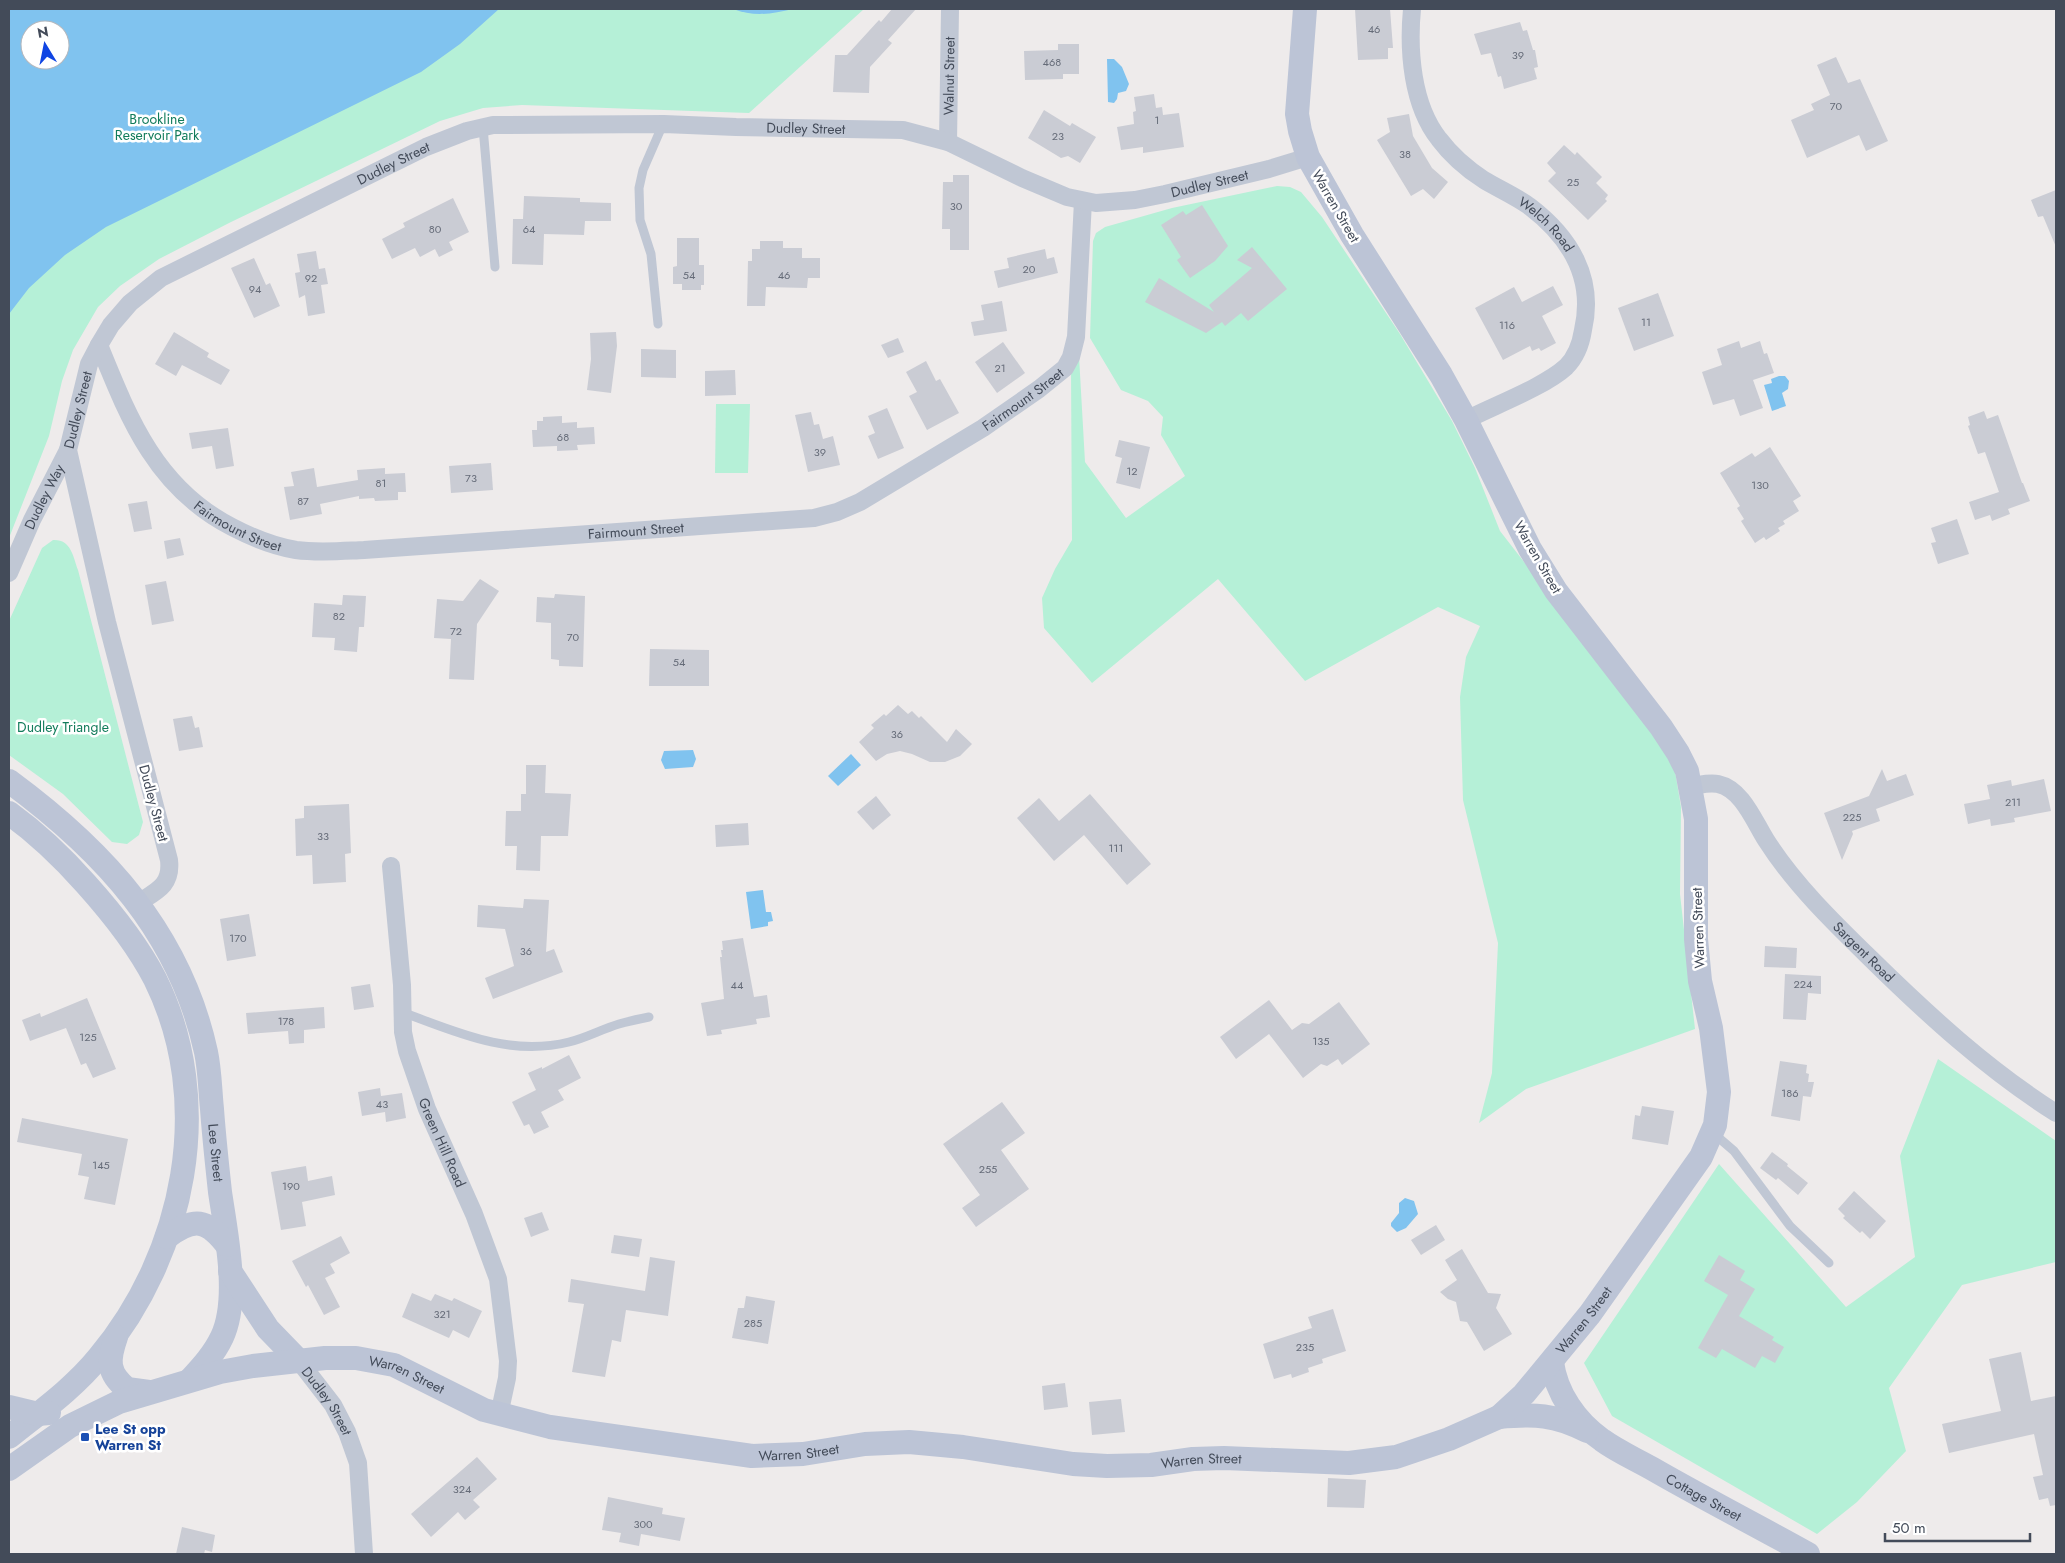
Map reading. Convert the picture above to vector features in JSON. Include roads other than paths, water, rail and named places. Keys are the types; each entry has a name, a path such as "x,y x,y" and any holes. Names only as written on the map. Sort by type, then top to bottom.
{"street":[{"name":"Walnut Street","path":"948,142 950,9"},
{"name":"Warren Street","path":"190,1380 253,1366 324,1358 356,1358 394,1365 484,1410 500,1415 550,1427 738,1455 777,1456 803,1454 865,1444 910,1442 963,1447 1054,1462 1107,1466 1151,1465 1193,1459 1224,1458 1331,1463 1362,1462 1396,1457 1430,1446 1499,1417 1524,1394 1552,1362 1590,1314 1701,1157 1717,1117 1719,1092 1711,1028 1700,981 1696,939 1697,842 1691,786 1683,761 1661,727 1562,598 1530,549 1466,420 1441,375 1352,235 1308,157 1297,114 1305,9"},
{"name":"Welch Road","path":"1412,9 1412,54 1416,81 1421,102 1434,132 1448,150 1463,164 1484,180 1529,206 1562,237 1579,264 1587,296 1583,334 1575,355 1566,366 1548,379 1466,420"},
{"name":"Dudley Street","path":"138,903 164,886 170,876 169,860 107,622 68,450 89,364 99,345 111,325 130,303 161,278 450,136 482,127 509,124 664,124 903,130 948,142 1066,197 1083,201 1112,203 1135,200 1269,169 1308,157"},
{"name":"Fairmount Street","path":"99,345 119,396 139,435 169,480 204,512 257,540 277,546 313,551 364,550 814,518 837,512 882,490 983,428 1065,368 1071,357 1076,337 1083,201"},
{"name":"Dudley Way","path":"9,573 36,512 68,450"},
{"name":"Lee Street","path":"9,780 68,827 110,870 138,903 172,957 183,980 200,1029 208,1068 216,1158 230,1271 227,1317 222,1336 209,1358 190,1380"},
{"name":"Sargent Road","path":"1691,786 1715,784 1734,792 1781,862 1824,913 1909,996 1955,1037 2034,1099 2056,1113"},
{"name":"Lee Street","path":"9,813 44,840 102,901 144,960 165,1002 180,1053 187,1106 184,1166 178,1200 168,1237 147,1284 119,1331 88,1369 9,1437"},
{"name":"Green Hill Road","path":"390,866 402,985 403,1032 407,1051 427,1108 474,1214 498,1279 508,1361 508,1378 500,1415"},
{"path":"168,1237 189,1223 198,1223 208,1225 216,1231 227,1245"},
{"name":"Dudley Street","path":"230,1271 268,1329 299,1361 333,1405 347,1432 358,1463 364,1554"},
{"path":"119,1331 110,1358 113,1373 127,1389 149,1392"},
{"name":"Cottage Street","path":"1552,1362 1556,1382 1564,1399 1576,1415 1601,1440"},
{"path":"9,1407 38,1414 64,1413 119,1402 190,1380"},
{"path":"9,1469 70,1426 119,1402"},
{"name":"Cottage Street","path":"1499,1417 1530,1414 1552,1416 1572,1423 1682,1486 1808,1554"}],"lane":[{"path":"658,324 651,254 640,220 639,188 643,170 664,124"},
{"path":"482,127 495,267"},
{"path":"402,1012 472,1038 529,1048 568,1042 618,1024 649,1017"},
{"path":"1712,1132 1734,1151 1790,1226 1830,1263"}],"water":[{"path":"9,9 499,9 460,44 421,72 106,227 65,255 29,288 9,314"},
{"path":"733,9 793,9 763,14 741,12"},
{"path":"1107,59 1114,59 1122,67 1129,84 1126,91 1118,93 1114,103 1108,102"},
{"path":"1785,376 1789,381 1788,389 1782,393 1786,406 1772,411 1764,385 1772,383 1771,379"},
{"path":"693,750 696,759 693,767 665,769 661,760 664,751"},
{"path":"851,754 861,765 838,786 828,776"},
{"path":"763,890 766,912 771,912 773,921 768,922 768,926 751,929 746,892"},
{"path":"1405,1198 1414,1201 1418,1214 1406,1228 1397,1232 1391,1226 1391,1223 1399,1213 1399,1203"}],"place":[{"name":"Lee St opp Warren St","path":"85,1437"}],"park label":[{"name":"Brookline Reservoir Park","path":"157,128"},
{"name":"Dudley Triangle","path":"63,727"}]}
